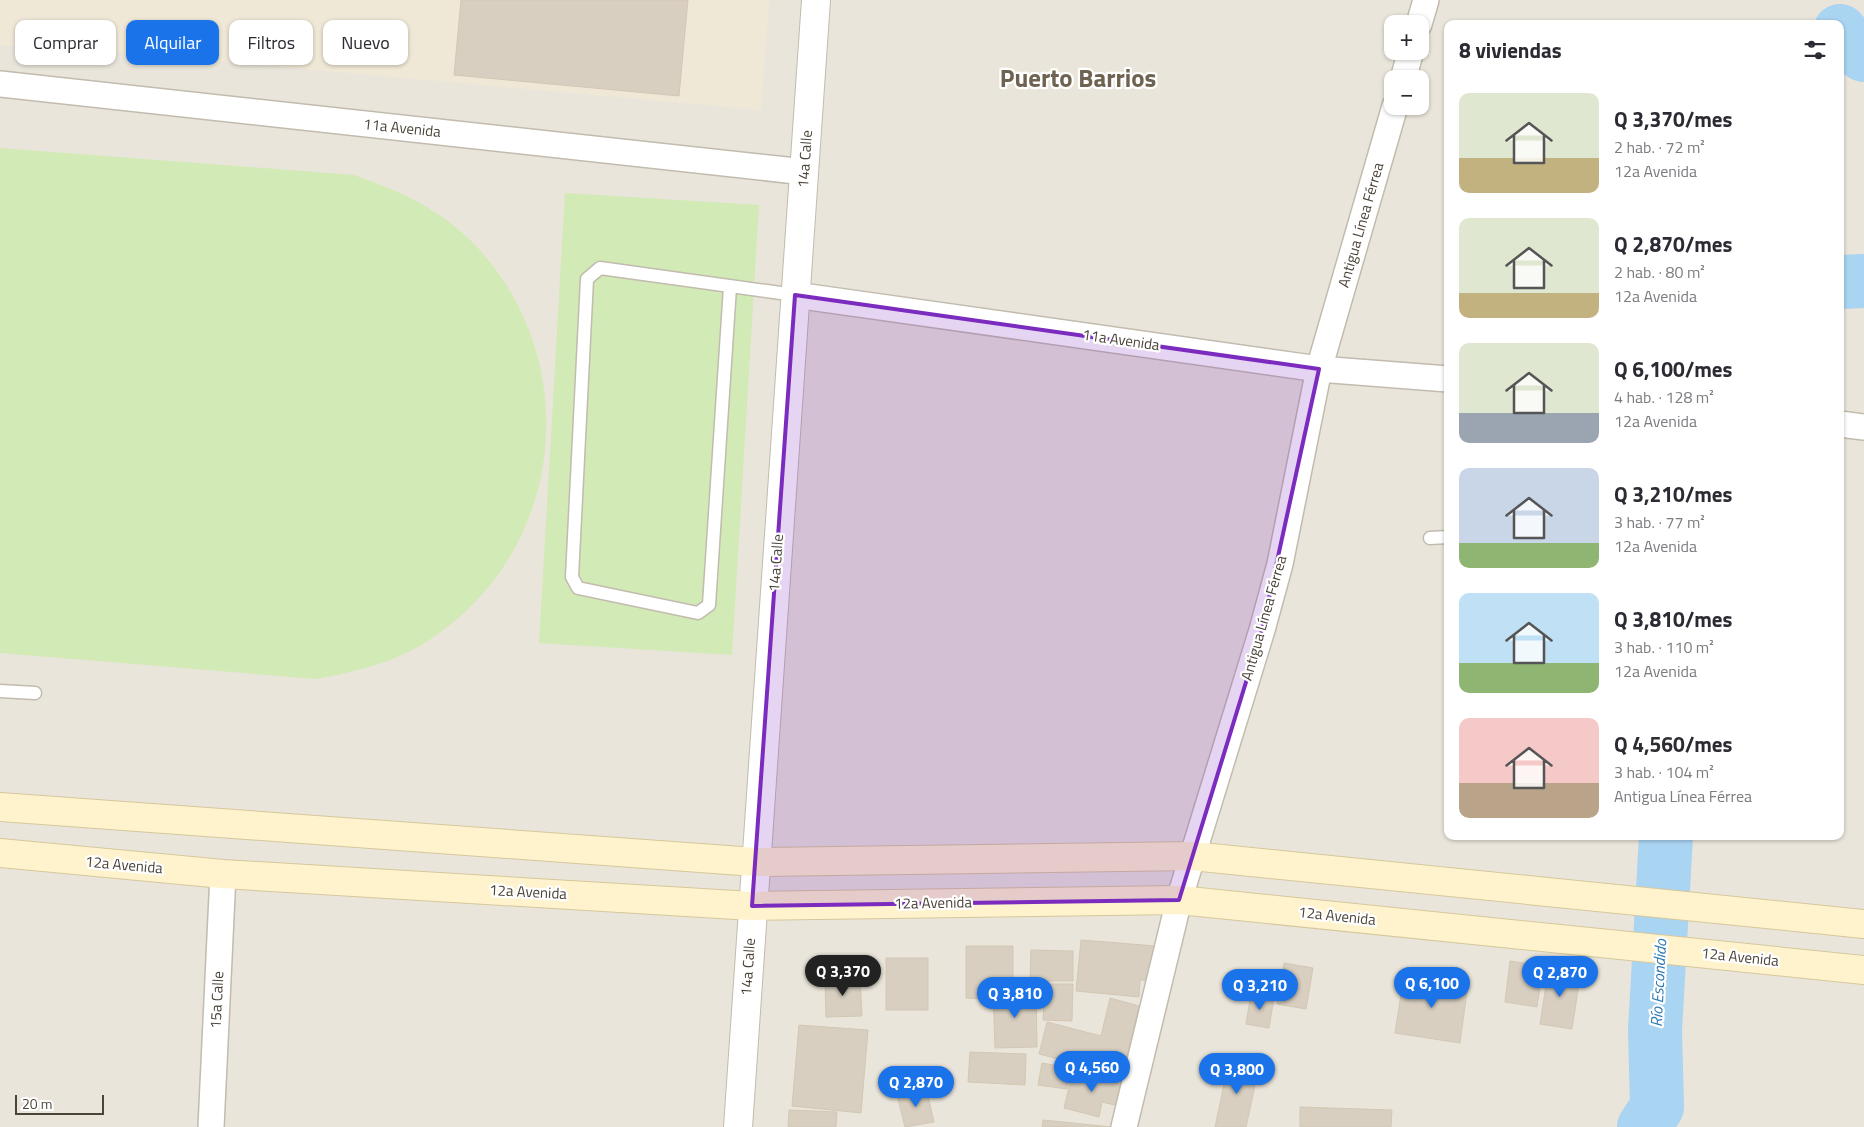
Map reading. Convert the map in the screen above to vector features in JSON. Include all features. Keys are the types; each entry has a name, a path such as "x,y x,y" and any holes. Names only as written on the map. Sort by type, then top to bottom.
{"main road":[{"path":"0,807 755,862 1192,856 1864,924"},
{"name":"12a Avenida","path":"0,853 223,874 752,906 1179,900 1864,970"}],"street":[{"name":"14a Calle","path":"738,1127 816,0"},
{"path":"1422,15 1426,0"},
{"name":"11a Avenida","path":"0,84 805,172"},
{"name":"Antigua Línea Férrea","path":"1124,1127 1179,900 1262,630 1277,573 1319,369 1392,115"},
{"name":"11a Avenida","path":"795,295 1319,369 1444,379"},
{"path":"1844,424 1864,427"},
{"name":"15a Calle","path":"211,1127 223,874"}],"lane":[{"path":"730,287 709,605 698,613 578,588 572,577 587,279 600,268 795,295"},
{"path":"1430,538 1444,538"},
{"path":"0,691 35,693"}],"highlighted area":[{"path":"795,295 1319,369 1262,630 1179,900 752,906"}],"shaded area":[{"path":"0,0 1864,0 1864,1127 0,1127"},
{"path":"0,0 769,0 761,110 258,65 313,65 313,20 229,20 229,62 219,61 219,20 126,20 126,54 116,53 116,20 15,20 15,46 0,45"}],"green space":[{"path":"0,148 354,175 420,203 463,233 476,246 508,288 530,333 543,382 546,432 540,481 524,529 499,573 465,612 422,645 395,658 351,672 316,679 0,653"},
{"path":"565,193 759,205 732,655 539,643"}],"building":[{"path":"461,0 688,0 679,96 454,75"},
{"path":"1081,940 1156,946 1153,981 1140,980 1139,997 1076,991"},
{"path":"966,946 1013,946 1013,987 989,987 989,999 966,998"},
{"path":"1031,950 1073,951 1073,981 1030,981"},
{"path":"886,958 928,958 928,1010 886,1010"},
{"path":"1510,961 1543,966 1537,1007 1505,1002"},
{"path":"1284,963 1313,968 1306,1009 1277,1004"},
{"path":"1549,966 1581,971 1572,1029 1540,1024"},
{"path":"1404,974 1468,984 1460,1043 1395,1033"},
{"path":"860,976 862,1016 826,1017 825,977"},
{"path":"1045,984 1073,984 1072,1021 1043,1020"},
{"path":"1036,990 1037,1047 995,1048 993,991"},
{"path":"1251,994 1274,998 1269,1028 1246,1024"},
{"path":"1110,998 1139,1006 1122,1075 1039,1054 1047,1022 1101,1036"},
{"path":"799,1025 868,1030 861,1113 792,1106"},
{"path":"970,1052 1026,1054 1025,1085 968,1082"},
{"path":"1229,1061 1259,1067 1246,1127 1215,1127"},
{"path":"1042,1063 1070,1068 1067,1089 1038,1085"},
{"path":"1073,1070 1125,1083 1119,1106 1102,1102 1099,1117 1064,1108"},
{"path":"926,1088 934,1122 905,1127 897,1095"},
{"path":"1300,1107 1392,1110 1391,1127 1300,1127"},
{"path":"789,1110 837,1112 836,1127 788,1127"},
{"path":"1043,1120 1112,1127 1042,1127"}],"waterway":[{"name":"Río Escondido","path":"1844,36 1856,50 1864,55"},
{"name":"Río Escondido","path":"1844,282 1864,281"},
{"name":"Río Escondido","path":"1644,1127 1657,1107 1655,1030 1666,840"}],"district":[{"name":"Puerto Barrios","path":"1078,78"}]}
